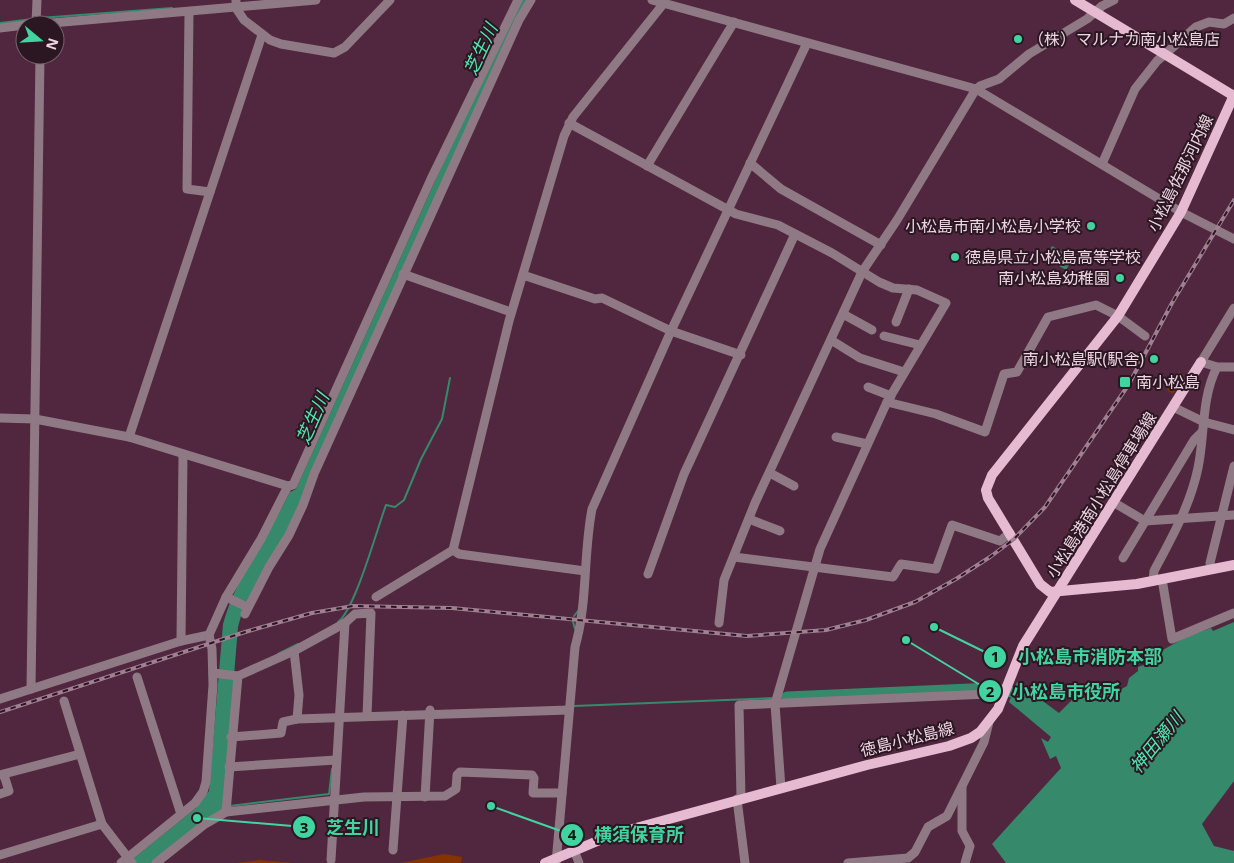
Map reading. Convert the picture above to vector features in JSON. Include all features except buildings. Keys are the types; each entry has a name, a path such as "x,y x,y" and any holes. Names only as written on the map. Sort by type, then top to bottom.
{"main road":[{"path":"1075,0 1094,14 1234,96"},
{"name":"小松島佐那河内線","path":"1045,612 1045,596 1040,584 988,498 988,483 1118,316 1181,212 1234,96"},
{"name":"小松島港南小松島停車場線","path":"1058,593 1201,362"},
{"path":"1077,563 1074,580 1080,586 1089,590"},
{"path":"1040,584 1050,592 1058,593 1089,590 1158,580 1234,565"},
{"name":"徳島小松島線","path":"545,863 614,834 867,765 949,746 971,738 989,722 1002,697 1023,646 1058,593"}],"street":[{"path":"36,15 37,0"},
{"path":"65,21 188,12 236,4 316,0"},
{"path":"236,4 244,20 262,35 281,44 334,53 345,47 390,0"},
{"path":"0,418 35,419 129,437 288,486 293,485 431,180 518,0"},
{"path":"227,598 246,609 303,505 314,474 403,274 516,26 531,0"},
{"path":"652,0 671,3 976,90 1181,212 1234,239"},
{"path":"719,623 724,580 748,518 862,272 881,245 976,90 980,86 999,80 1028,54 1114,0"},
{"path":"376,598 452,550 511,312 569,123 671,3"},
{"path":"188,12 187,189 210,192"},
{"path":"1102,164 1135,90 1164,55 1196,26 1209,22 1224,24 1234,18"},
{"path":"647,166 734,22"},
{"path":"0,28 15,26"},
{"path":"129,437 262,35"},
{"path":"556,860 574,647 583,616 583,571 592,509 669,330 807,43"},
{"path":"31,689 40,65"},
{"path":"569,123 736,214 766,220 893,288 917,290 946,303 889,399 813,567 777,699 781,788"},
{"path":"750,163 782,189 881,245"},
{"path":"648,574 684,474 741,355 795,234"},
{"path":"403,274 511,312"},
{"path":"523,276 595,299 602,298 669,330 741,355"},
{"path":"896,322 909,290"},
{"path":"868,387 889,399 985,432 1004,374 1017,372 1048,317 1096,305 1118,316 1145,336"},
{"path":"1234,308 1201,362 1217,367 1234,367"},
{"path":"843,314 872,330"},
{"path":"884,336 920,345"},
{"path":"831,340 860,358 904,372"},
{"path":"1217,367 1210,388 1198,467 1182,518 1154,571 1158,580 1172,639 1234,614"},
{"path":"1174,408 1204,422 1234,430"},
{"path":"1122,558 1194,440 1202,432"},
{"path":"836,436 867,444"},
{"path":"181,641 183,455"},
{"path":"1211,570 1210,563 1234,466"},
{"path":"770,472 794,486"},
{"path":"64,701 102,824 127,861 199,798 206,782 214,674 209,635 227,598 262,539 288,486"},
{"path":"1114,502 1145,522 1234,515"},
{"path":"748,518 780,531"},
{"path":"734,557 893,577 901,564 934,570 938,566 952,525 1000,541 1010,533"},
{"path":"452,550 459,554 583,571"},
{"path":"214,674 237,676 294,651 345,622 355,614 372,613 367,714"},
{"path":"331,860 334,760 345,622"},
{"path":"0,699 181,641 209,635"},
{"path":"294,651 299,695 297,719"},
{"path":"226,808 237,676"},
{"path":"137,677 182,814"},
{"path":"745,863 739,799 739,705 777,699 988,694 1002,697"},
{"path":"231,738 282,733 282,722 297,719 367,714 569,708"},
{"path":"425,797 430,712"},
{"path":"393,850 401,713"},
{"path":"848,863 908,858 915,852 928,827 947,816 984,742 989,722"},
{"path":"0,794 9,791 2,775 80,754"},
{"path":"228,767 334,760"},
{"path":"156,863 226,808 334,800 446,796 456,789 457,775 460,772 532,775 534,778 533,793 562,793"},
{"path":"962,787 962,831 970,846 965,863"},
{"path":"0,855 102,824"},
{"path":"574,850 579,863"}],"shaded area":[{"path":"1179,372 1184,375 1173,394 1167,390"},
{"path":"444,854 462,857 461,863 401,863"},
{"path":"260,860 293,863 237,863"}],"water":[{"path":"521,0 529,0 286,536 243,609 238,627 223,810 153,863 128,863 196,808 209,791 223,624 229,606 244,573 290,492 296,489 454,139"},
{"path":"1052,246 1073,258 1066,270 1045,258"},
{"name":"神田瀬川","path":"1234,622 1234,781 1202,824 1214,846 1234,851 1234,863 1006,863 992,844 1061,768 1056,756 1050,759 1041,738 1048,742 1051,737 1009,702 1017,682 1059,713 1078,694 1084,698 1102,688 1104,692 1110,687 1114,693 1127,686 1129,678 1138,671 1138,667 1152,662 1152,656 1186,637 1211,628 1213,631"}],"waterway":[{"path":"65,16 172,8"},
{"path":"0,23 15,21"},
{"path":"338,622 345,615 358,586 386,505 395,507 404,500 421,459 442,419 450,378"},
{"path":"574,616 578,611"},
{"path":"573,622 575,629"},
{"path":"278,654 298,644"},
{"path":"787,697 993,688 1016,693"},
{"path":"781,697 787,697"},
{"path":"574,706 774,698"},
{"path":"230,806 329,794 332,769"}],"railway":[{"path":"0,712 245,632 312,613 353,606 452,608 747,636 826,630 866,620 915,602 990,557 1014,539 1045,507 1129,384 1172,303 1234,200"}],"place":[{"name":"（株）マルナカ南小松島店","path":"1018,39"},
{"name":"小松島市南小松島小学校","path":"1091,226"},
{"name":"徳島県立小松島高等学校","path":"955,257"},
{"name":"南小松島幼稚園","path":"1120,278"},
{"name":"南小松島駅(駅舎)","path":"1154,359"},
{"name":"南小松島","path":"1125,382"},
{"name":"小松島市消防本部","path":"934,627"},
{"name":"小松島市役所","path":"906,640"},
{"name":"横須保育所","path":"491,806"},
{"name":"芝生川","path":"197,818"}]}
